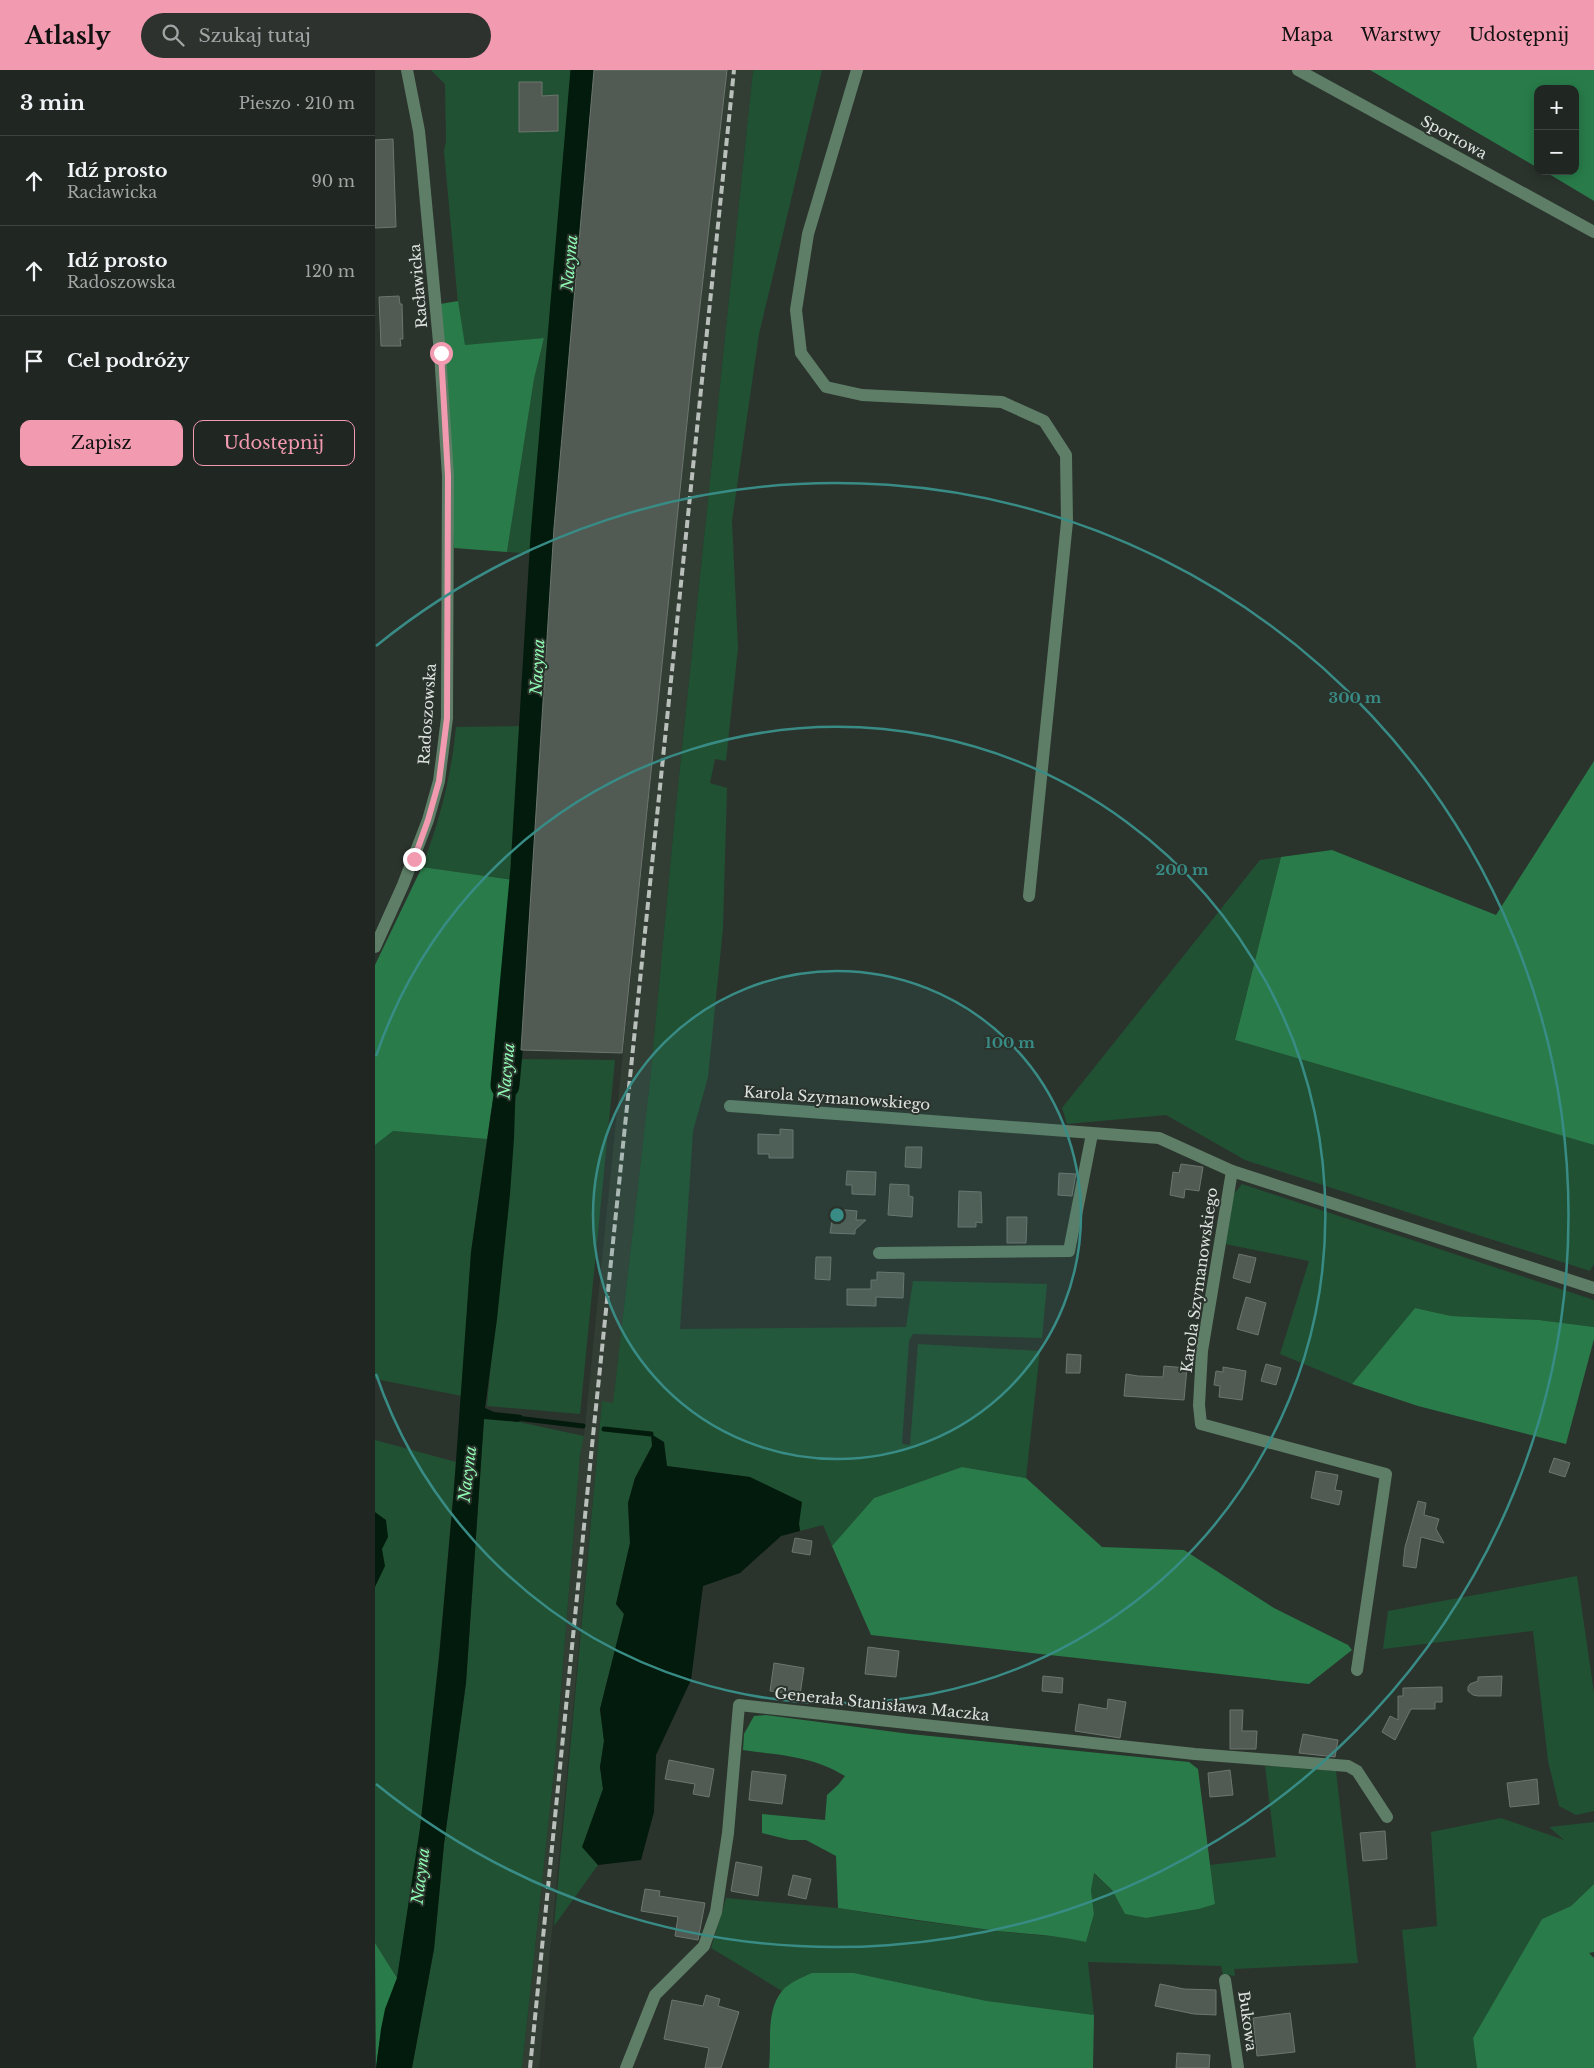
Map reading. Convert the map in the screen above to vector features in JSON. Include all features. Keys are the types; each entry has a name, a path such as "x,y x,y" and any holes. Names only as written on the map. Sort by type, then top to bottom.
{"street":[{"name":"Racławicka","path":"407,70 419,131 441,353 448,476 448,560"},
{"path":"857,70 808,234 796,310 801,354 826,387 863,395 1002,402 1044,421 1066,455 1067,522 1029,896"},
{"name":"Sportowa","path":"1298,70 1594,232"},
{"name":"Radoszowska","path":"375,947 414,859 439,781 447,718 448,560"},
{"name":"Karola Szymanowskiego","path":"730,1106 1159,1138 1231,1171 1594,1288"},
{"path":"879,1253 1069,1251 1092,1134"},
{"name":"Karola Szymanowskiego","path":"1231,1171 1202,1351 1199,1404 1201,1424 1386,1474 1357,1670"},
{"name":"Generała Stanisława Maczka","path":"626,2068 655,1995 704,1946 716,1912 728,1833 739,1704 1195,1754 1348,1766 1357,1771 1387,1817"},
{"name":"Bukowa","path":"1225,1980 1238,2068"}],"shaded area":[{"path":"727,70 753,70 675,815 650,1081 613,1403 602,1402 539,2068 522,2068 555,1762 580,1455 584,1436 691,384"}],"green space":[{"path":"431,70 580,70 552,323 536,554 507,552 534,379 544,338 465,346 458,304 444,151 446,141 445,84"},
{"path":"753,70 822,70 759,334 732,521 738,648 726,761 715,759 710,783 727,788 723,928 708,1077 693,1131 680,1329 906,1327 913,1281 1047,1284 1042,1338 913,1334 909,1341 902,1444 910,1445 918,1344 1040,1351 1026,1478 962,1467 874,1498 832,1546 823,1525 800,1531 799,1524 750,1477 667,1466 652,1446 635,1478 628,1503 630,1543 616,1604 624,1614 600,1709 604,1741 600,1767 603,1789 583,1847 598,1865 554,1926 602,1401 613,1403 650,1081 675,815"},
{"path":"1370,70 1594,70 1594,201 1551,175 1579,175 1579,85 1534,85 1534,166"},
{"path":"458,301 465,345 544,338 534,379 507,552 454,548 440,304"},
{"path":"527,726 513,880 422,867 444,798 456,727"},
{"path":"1594,761 1594,1145 1235,1040 1281,857 1332,850 1496,915"},
{"path":"1281,857 1235,1040 1594,1145 1594,1264 1590,1271 1245,1160 1166,1115 1067,1124 1062,1108 1260,860"},
{"path":"422,867 513,880 501,1044 487,1139 393,1131 375,1145 375,965"},
{"path":"519,1059 615,1060 580,1414 487,1406"},
{"path":"393,1131 487,1139 471,1252 462,1396 375,1379 375,1145"},
{"path":"1242,1184 1594,1300 1594,1327 1539,1320 1451,1316 1415,1308 1352,1384 1280,1354 1309,1261 1225,1244 1233,1195"},
{"path":"1415,1308 1451,1316 1539,1320 1594,1327 1594,1339 1566,1444 1418,1406 1352,1384"},
{"path":"484,1418 519,1422 584,1436 580,1455 555,1762 522,2068 412,2068 434,1949 444,1844 466,1683"},
{"path":"375,1440 456,1462 433,1721 417,1850 397,1978 375,1943"},
{"path":"962,1467 1026,1478 1102,1547 1184,1550 1274,1608 1348,1645 1352,1650 1309,1684 871,1635 832,1546 874,1498"},
{"path":"1577,1576 1594,1693 1594,1811 1576,1815 1559,1806 1548,1761 1533,1631 1383,1649 1388,1611"},
{"path":"766,1715 910,1734 1189,1762 1198,1769 1215,1904 1199,1909 1146,1918 1125,1914 1112,1890 1094,1873 1091,1890 1094,1914 1086,1942 838,1908 836,1856 806,1840 790,1840 762,1833 762,1814 825,1820 827,1795 845,1776 833,1769 808,1760 743,1750 744,1734 754,1716"},
{"path":"1265,1766 1336,1771 1358,1963 1234,1969 1235,1976 1223,1974 1221,1966 1088,1962 1094,2015 987,2001 854,1973 812,1973 796,1980 782,1991 711,1948 726,1898 838,1908 912,1920 1014,1933 1063,1937 1086,1942 1094,1914 1091,1890 1093,1873 1112,1890 1125,1914 1146,1918 1199,1909 1215,1903 1210,1865 1276,1857"},
{"path":"1501,1818 1564,1840 1549,1827 1594,1822 1594,1884 1571,1906 1542,1919 1473,2038 1477,2068 1416,2068 1402,1930 1437,1926 1431,1832"},
{"path":"1594,1884 1594,1952 1589,1953 1594,1958 1594,2068 1477,2068 1473,2038 1542,1919 1571,1906"},
{"path":"375,1943 397,1978 383,2022 376,2068"},
{"path":"812,1973 854,1973 987,2001 1094,2015 1093,2068 769,2068 771,2018 777,1999 788,1985"}],"water":[{"path":"501,1044 517,1046 514,1138 497,1319 485,1408 494,1412 522,1415 519,1422 484,1419 466,1683 444,1844 434,1949 412,2068 376,2068 385,2009 397,1978 420,1828 439,1658 454,1489 471,1252"},
{"path":"651,1434 664,1442 667,1466 750,1477 802,1502 800,1531 781,1536 740,1573 703,1586 691,1680 656,1755 654,1812 641,1860 598,1865 582,1847 603,1789 600,1767 604,1741 600,1709 624,1614 616,1604 630,1543 628,1503 635,1478 652,1446"},
{"path":"375,1512 386,1520 388,1537 382,1549 385,1566 375,1587"}],"building":[{"path":"594,70 727,70 691,384 622,1053 521,1050 554,528"},
{"path":"519,82 542,82 542,96 558,95 558,131 519,132"},
{"path":"393,139 396,227 375,228 375,140"},
{"path":"399,296 400,304 402,304 403,339 400,339 401,346 381,346 379,297"},
{"path":"780,1129 793,1130 793,1158 769,1158 769,1154 758,1154 758,1134 780,1135"},
{"path":"906,1147 922,1147 921,1168 905,1167"},
{"path":"1181,1164 1203,1167 1199,1191 1185,1189 1184,1198 1170,1195 1173,1172 1179,1173"},
{"path":"847,1171 876,1172 875,1195 852,1194 852,1185 846,1185"},
{"path":"1059,1173 1076,1174 1072,1196 1058,1195"},
{"path":"890,1184 909,1185 909,1196 913,1197 912,1217 888,1215"},
{"path":"959,1191 981,1192 982,1223 976,1222 976,1227 958,1227"},
{"path":"834,1209 857,1211 856,1220 866,1220 855,1230 855,1234 830,1233"},
{"path":"1007,1217 1027,1217 1026,1243 1007,1243"},
{"path":"1239,1254 1256,1258 1250,1283 1233,1278"},
{"path":"816,1257 831,1257 830,1280 815,1279"},
{"path":"877,1272 904,1273 903,1298 876,1297 876,1306 847,1305 847,1289 871,1289 871,1280 877,1280"},
{"path":"1246,1297 1266,1303 1258,1335 1237,1329"},
{"path":"1067,1354 1081,1355 1080,1373 1066,1373"},
{"path":"1266,1364 1281,1368 1276,1385 1261,1381"},
{"path":"1164,1366 1187,1368 1184,1400 1124,1396 1126,1374 1163,1377"},
{"path":"1223,1367 1246,1371 1242,1400 1219,1397 1220,1386 1214,1385 1216,1371 1223,1372"},
{"path":"1554,1458 1570,1463 1565,1477 1549,1472"},
{"path":"1316,1471 1338,1475 1335,1490 1342,1491 1339,1505 1311,1498"},
{"path":"1418,1501 1426,1503 1424,1515 1439,1519 1436,1529 1444,1543 1421,1537 1416,1568 1403,1566 1405,1547"},
{"path":"795,1538 812,1541 810,1555 792,1552"},
{"path":"868,1647 899,1651 896,1677 865,1674"},
{"path":"774,1663 804,1668 800,1695 770,1691"},
{"path":"1043,1676 1063,1678 1062,1693 1042,1691"},
{"path":"1502,1676 1501,1696 1478,1696 1468,1691 1470,1684 1478,1681 1478,1677"},
{"path":"1442,1687 1442,1702 1435,1702 1435,1709 1411,1709 1395,1740 1382,1732 1390,1716 1398,1720 1398,1696 1403,1696 1403,1688"},
{"path":"1108,1699 1126,1702 1120,1738 1075,1731 1079,1704 1107,1709"},
{"path":"1230,1710 1243,1710 1242,1731 1257,1731 1256,1749 1230,1749"},
{"path":"1303,1734 1338,1740 1335,1757 1299,1753"},
{"path":"669,1760 714,1769 709,1797 693,1794 695,1784 665,1779"},
{"path":"1230,1770 1233,1795 1210,1797 1208,1773"},
{"path":"752,1771 786,1775 782,1804 749,1800"},
{"path":"1537,1779 1539,1804 1510,1807 1507,1783"},
{"path":"1385,1831 1387,1859 1363,1861 1360,1833"},
{"path":"736,1862 762,1867 758,1896 731,1891"},
{"path":"793,1875 811,1879 806,1899 788,1895"},
{"path":"645,1889 660,1891 659,1896 705,1903 698,1940 675,1936 678,1917 641,1911"},
{"path":"1160,1984 1184,1989 1216,1990 1216,2015 1194,2014 1155,2006"},
{"path":"706,1995 720,1999 718,2006 739,2012 721,2068 705,2068 709,2048 664,2039 672,2000 703,2006"},
{"path":"1290,2013 1295,2052 1257,2056 1253,2018"},
{"path":"1177,2053 1210,2055 1209,2068 1176,2068"}],"waterway":[{"name":"Nacyna","path":"505,1085 525,868 545,536 585,70"},
{"path":"516,1418 583,1426"},
{"path":"604,1429 651,1434"}],"railway":[{"path":"530,2068 593,1436 734,70"}],"route":[{"path":"414,859 433,806 439,781 447,718 448,476 441,353"}]}
